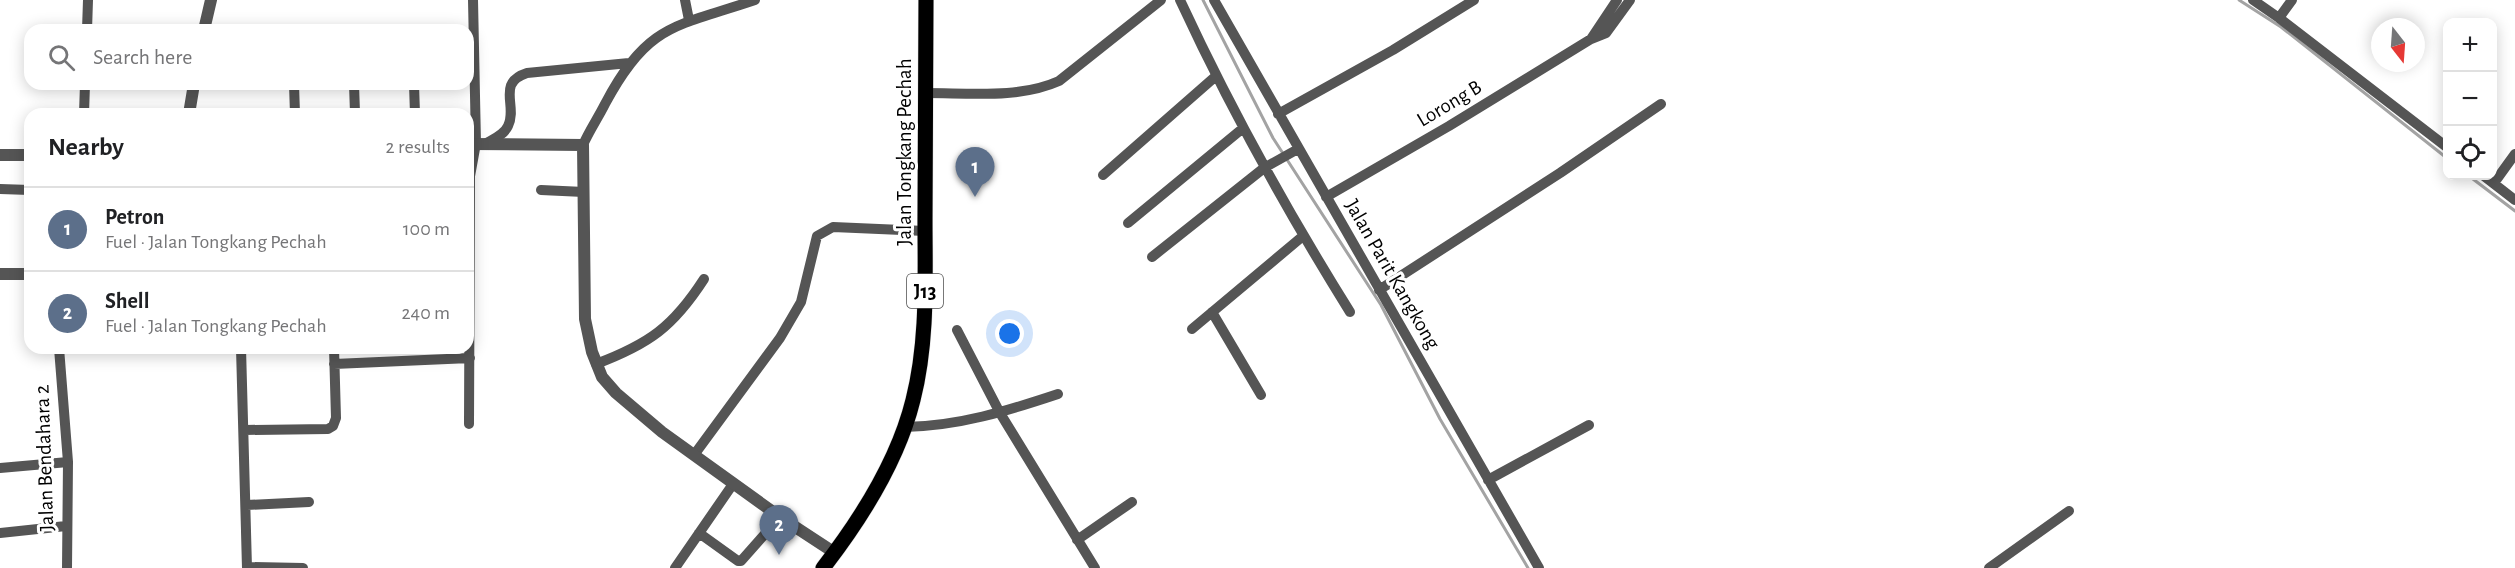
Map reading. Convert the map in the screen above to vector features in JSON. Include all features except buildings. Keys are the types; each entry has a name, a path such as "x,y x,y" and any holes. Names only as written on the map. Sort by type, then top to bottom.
{"main road":[{"name":"Jalan Tongkang Pechah","path":"823,568 835,553 887,467 905,427 913,401 922,347 926,0"}],"street":[{"path":"87,24 88,0"},
{"path":"205,24 211,0"},
{"path":"472,24 473,0"},
{"path":"685,0 689,20"},
{"path":"755,0 689,20 665,31 648,44 629,63 583,146 585,319 596,364 607,385 662,432 780,518 835,553"},
{"path":"926,93 1015,92 1045,87 1059,81 1161,0"},
{"path":"1180,0 1242,129 1303,236 1350,312"},
{"name":"Jalan Parit Kangkong","path":"1214,0 1278,114 1294,151 1326,197 1539,568"},
{"path":"1278,114 1393,50 1474,0"},
{"path":"2253,0 2443,144"},
{"path":"2279,18 2292,0"},
{"name":"Lorong B","path":"1326,197 1449,126 1591,39 1622,3"},
{"path":"476,144 502,134 509,126 510,86 517,77 527,73 629,63"},
{"path":"1103,175 1216,76"},
{"path":"84,108 85,90"},
{"path":"190,108 193,90"},
{"path":"294,90 295,108"},
{"path":"354,90 355,108"},
{"path":"414,90 415,108"},
{"path":"473,90 476,144"},
{"path":"1379,290 1560,173 1661,104"},
{"path":"1128,223 1242,129"},
{"path":"476,144 583,146"},
{"path":"1152,257 1264,168 1294,151"},
{"path":"2494,183 2515,154"},
{"path":"0,155 24,155"},
{"path":"2490,180 2515,200"},
{"path":"0,189 24,190"},
{"path":"541,190 584,192"},
{"path":"694,455 780,338 801,302 817,236 833,227 847,226 925,231"},
{"path":"1192,328 1303,236"},
{"path":"0,274 24,274"},
{"path":"596,364 629,352 658,334 687,305 704,279"},
{"path":"1212,312 1261,395"},
{"path":"957,330 1000,413 1095,568"},
{"name":"Jalan Bendahara 2","path":"59,354 68,462 66,568"},
{"path":"241,354 247,567 303,568"},
{"path":"245,430 328,429 333,426 336,418 333,354"},
{"path":"470,354 470,424"},
{"path":"334,364 470,358"},
{"path":"905,427 936,427 1000,413 1058,394"},
{"path":"1488,480 1589,425"},
{"path":"0,468 68,462"},
{"path":"675,568 733,484"},
{"path":"247,505 309,502"},
{"path":"1077,540 1132,502"},
{"path":"1989,568 2069,511"},
{"path":"699,533 741,561 780,518"},
{"path":"0,533 66,526"}],"waterway":[{"path":"1203,0 1273,138 1381,305 1440,419 1528,568"},
{"path":"2239,0 2281,27 2443,155"},
{"path":"2474,180 2515,211"}],"place":[{"name":"Petron","path":"975,197"},
{"name":"Shell","path":"779,555"}]}
